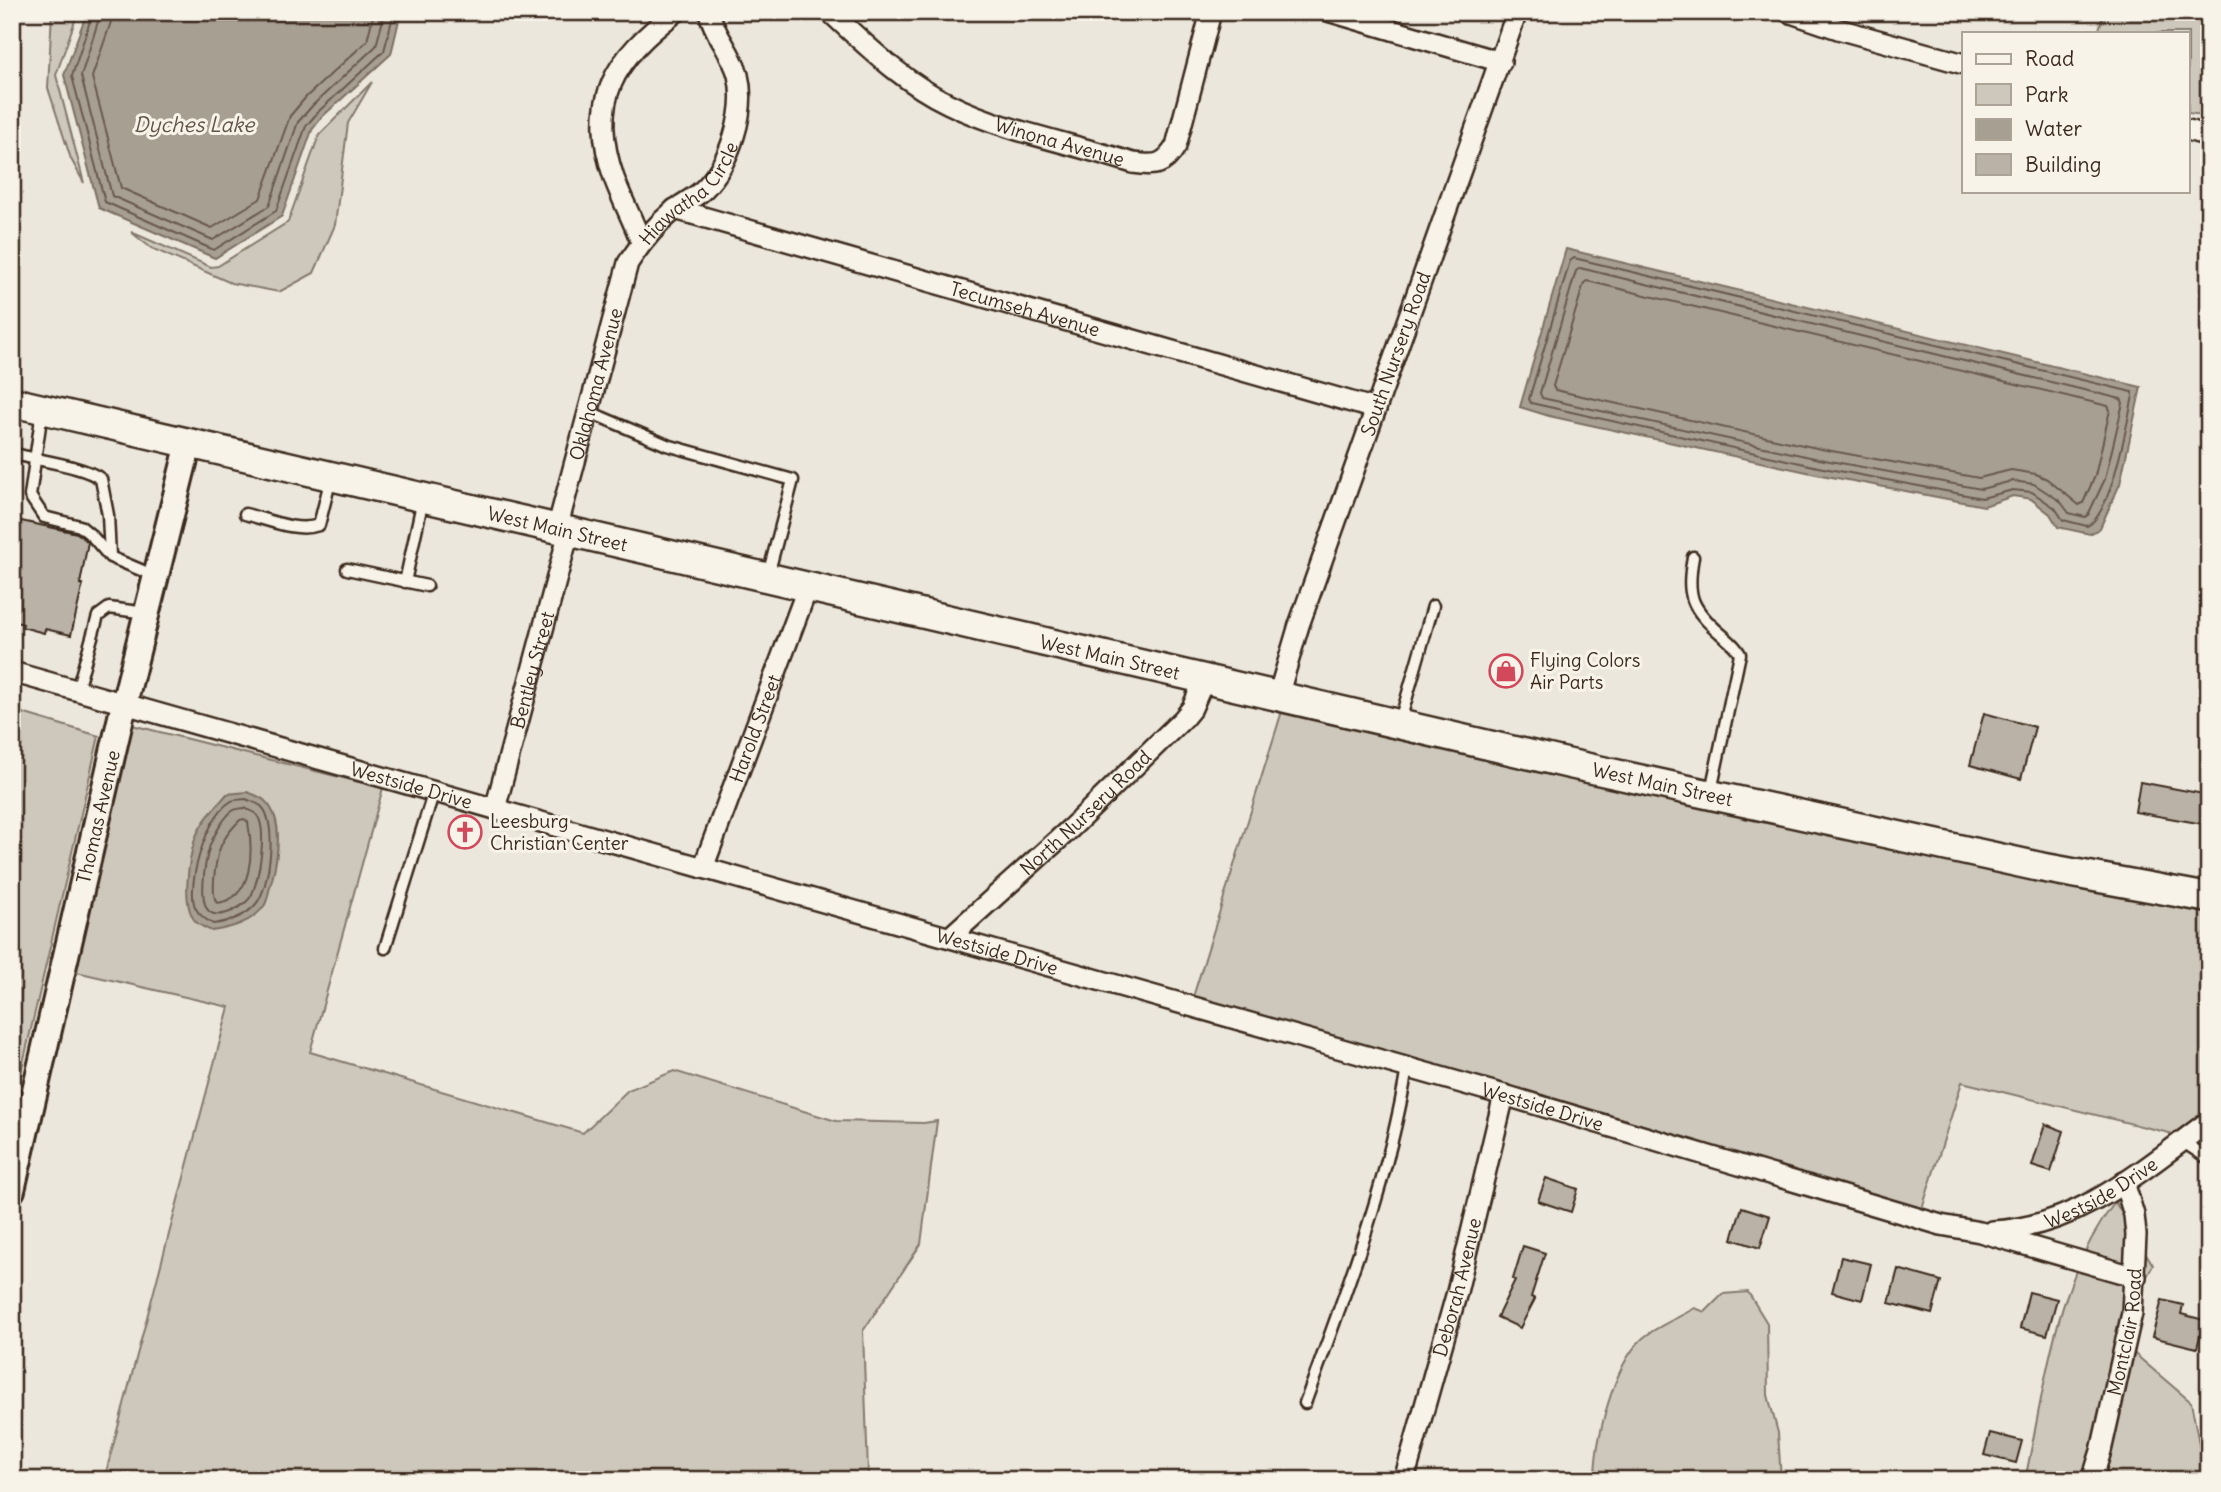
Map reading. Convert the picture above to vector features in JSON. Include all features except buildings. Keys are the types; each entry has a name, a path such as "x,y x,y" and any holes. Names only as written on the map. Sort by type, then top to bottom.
{"main road":[{"name":"West Main Street","path":"12,402 807,589 1023,635 1710,795 2040,867 2209,898"}],"street":[{"name":"Hiawatha Circle","path":"676,12 618,68 604,103 603,122 607,152 614,178 641,242 675,209 704,189 716,174 740,118 738,77 732,59 715,31 709,12"},
{"name":"Winona Avenue","path":"830,12 884,62 947,104 984,120 1133,163 1153,166 1162,163 1177,146 1210,12"},
{"path":"1331,12 1501,62"},
{"name":"South Nursery Road","path":"1278,696 1299,625 1517,12"},
{"path":"1788,12 1838,29 1962,63"},
{"path":"2190,131 2209,136"},
{"name":"Tecumseh Avenue","path":"675,209 1376,409"},
{"name":"Oklahoma Avenue","path":"563,531 587,411 628,263 641,242"},
{"name":"Thomas Avenue","path":"12,1191 15,1162 189,443"},
{"name":"Bentley Street","path":"495,809 563,531"},
{"name":"Harold Street","path":"703,868 807,589"},
{"name":"Westside Drive","path":"12,672 1504,1095 1941,1225 1980,1232 2136,1277"},
{"name":"North Nursery Road","path":"950,937 1071,828 1184,719 1192,709 1205,678"},
{"name":"Deborah Avenue","path":"1404,1480 1457,1292 1504,1095"},
{"name":"Westside Drive","path":"1980,1232 2010,1231 2070,1214 2124,1182 2209,1121"},
{"name":"Montclair Road","path":"2092,1480 2132,1313 2136,1277 2134,1215 2124,1182"}],"lane":[{"path":"42,409 30,496 44,517 80,526 110,557 156,576"},
{"path":"587,411 667,445 793,480 767,579"},
{"path":"12,453 92,472 101,479 108,515 110,557"},
{"path":"245,514 295,527 311,528 319,525 331,478"},
{"path":"405,582 424,499"},
{"path":"1693,556 1689,582 1691,599 1698,612 1735,645 1740,654 1710,795"},
{"path":"346,569 427,586"},
{"path":"1399,724 1433,606"},
{"path":"77,691 98,616 109,608 147,614"},
{"path":"385,948 434,792"},
{"path":"1305,1403 1360,1253 1400,1111 1408,1068"},
{"path":"2181,1141 2209,1159"}],"green space":[{"path":"52,12 78,12 56,75 84,183 71,159 48,88"},
{"path":"2104,12 2209,12 2209,116 2190,113 2190,32 2098,32"},
{"path":"372,82 348,123 335,225 314,273 279,292 231,283 151,248 131,232 211,267 218,266 288,222 319,135"},
{"path":"1283,708 2209,909 2209,1107 2173,1134 1962,1082 1921,1212 1188,1013"},
{"path":"12,710 99,736 12,1111"},
{"path":"132,725 383,788 310,1052 583,1133 628,1090 674,1071 836,1121 937,1121 921,1244 863,1331 868,1472 871,1480 104,1480 229,1007 72,971"},
{"path":"2115,1202 2153,1265 2115,1337 2191,1402 2206,1480 2025,1480 2055,1335 2065,1300 2094,1233"},
{"path":"1748,1292 1767,1323 1768,1395 1778,1433 1781,1480 1595,1480 1602,1425 1615,1385 1632,1350 1648,1334 1695,1308 1705,1312 1723,1294"}],"water":[{"name":"Dyches Lake","path":"87,12 401,12 391,54 323,116 312,130 282,216 215,258 99,208 64,75"},
{"path":"1566,249 2141,387 2120,484 2100,528 2090,534 2058,527 2050,514 2031,499 2013,496 1984,506 1816,474 1549,416 1520,407"},
{"path":"247,792 264,800 276,821 278,845 272,881 265,904 253,917 212,931 197,923 189,906 187,883 195,839 209,815 227,794"}],"place":[{"name":"Flying Colors Air Parts","path":"1506,671"},
{"name":"Leesburg Christian Center","path":"465,832"}]}
